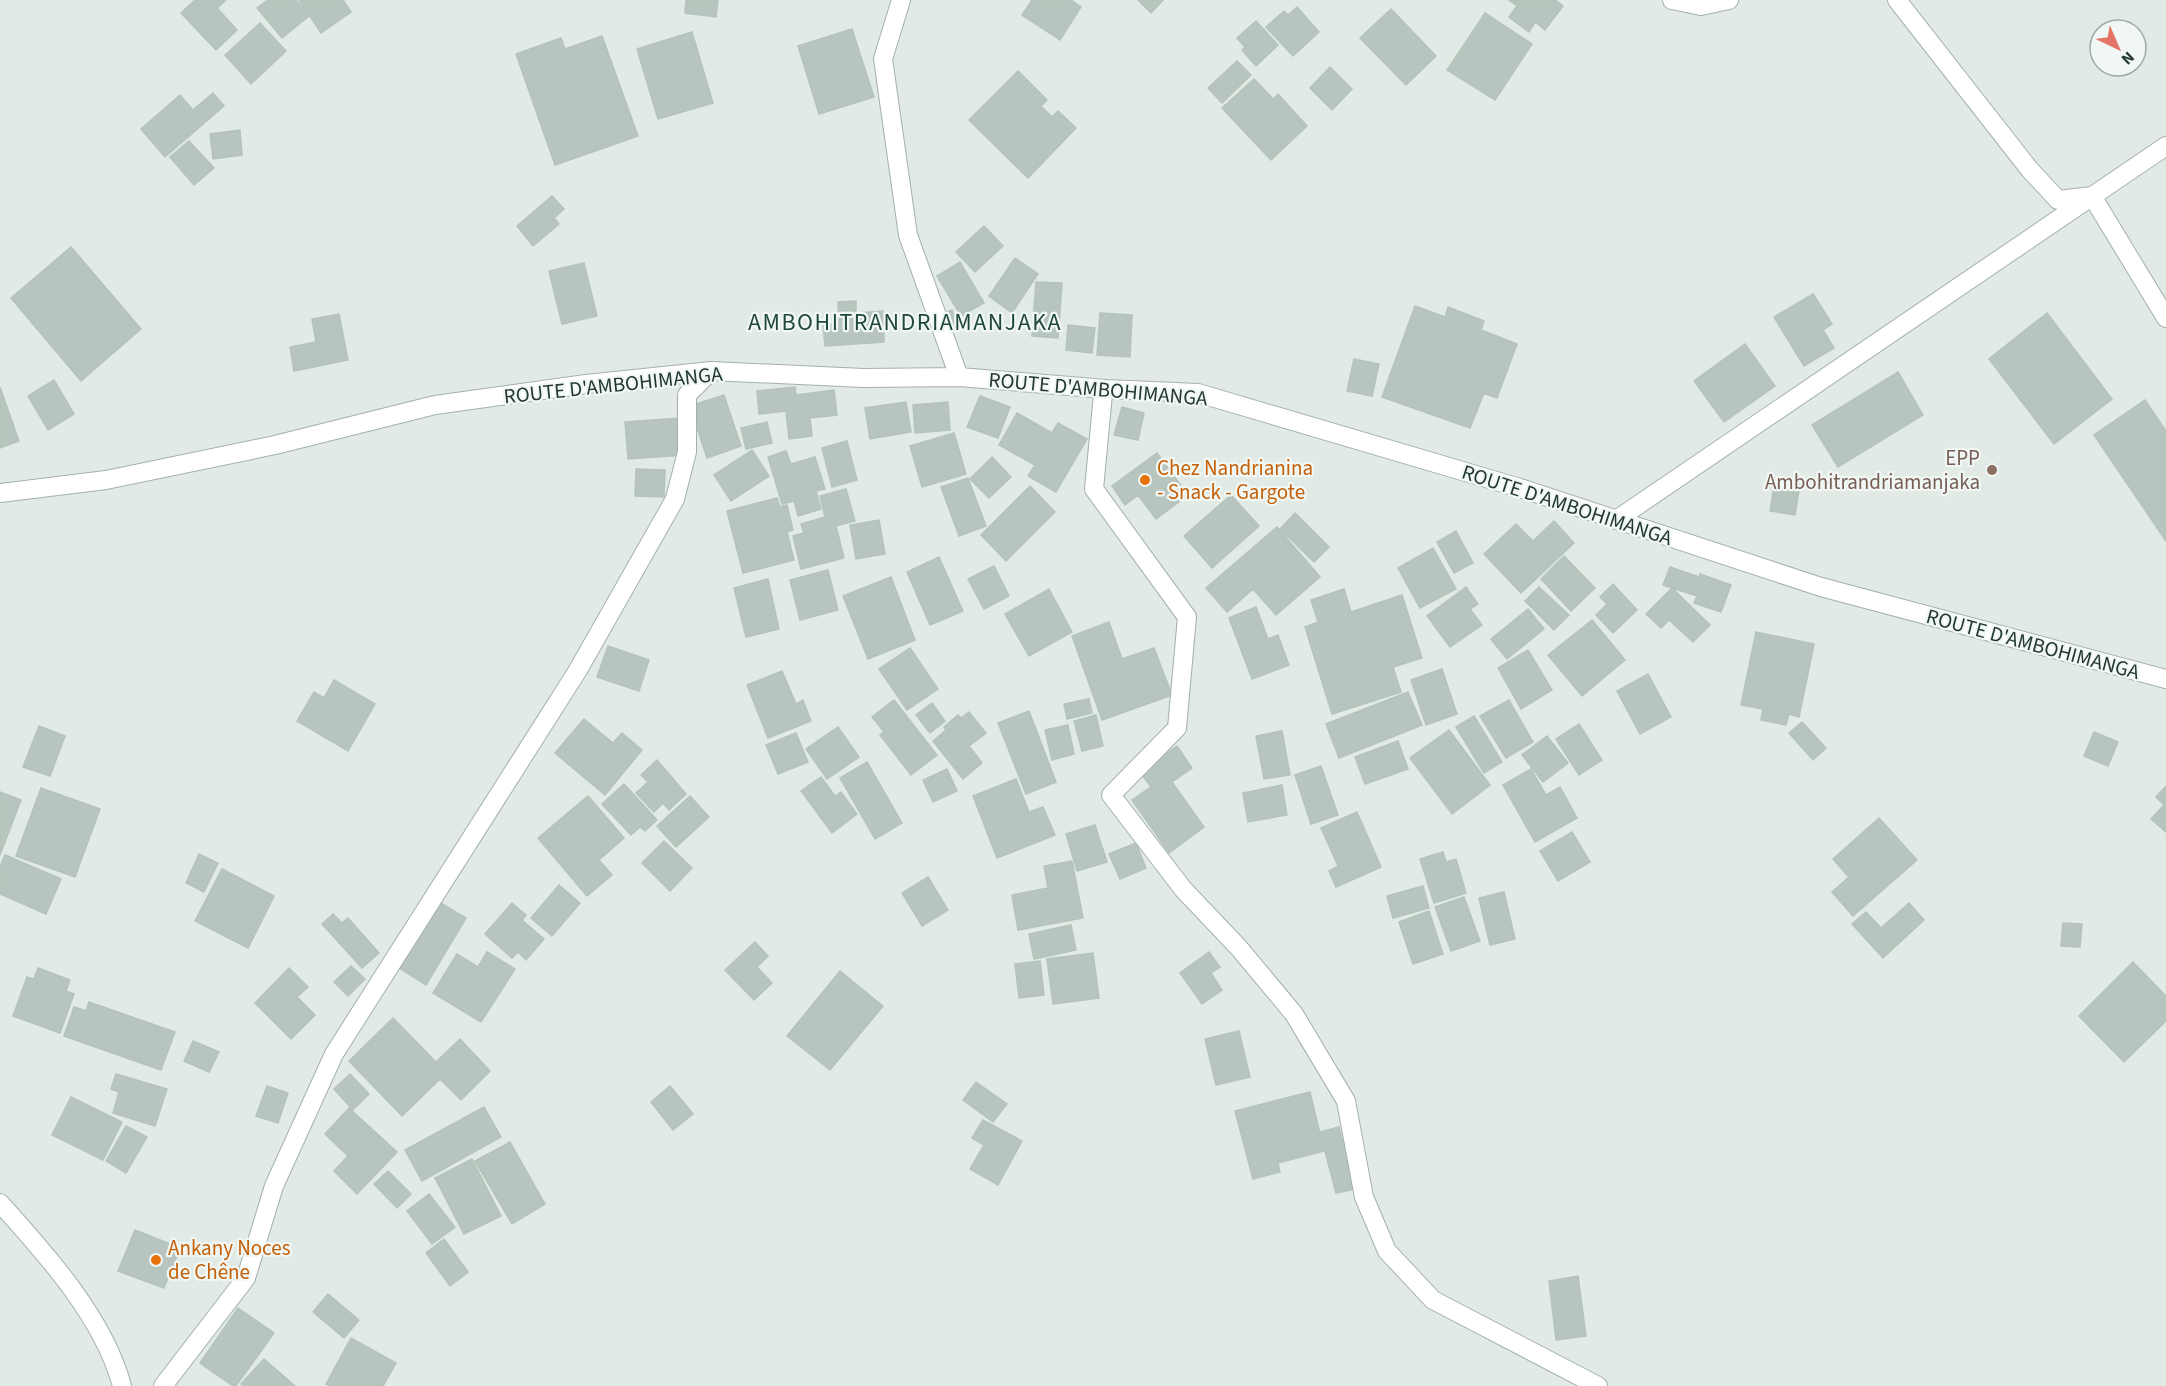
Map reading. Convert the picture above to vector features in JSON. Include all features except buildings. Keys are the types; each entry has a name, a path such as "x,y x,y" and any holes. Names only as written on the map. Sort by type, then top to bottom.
{"street":[{"path":"901,0 883,59 908,235 959,377"},
{"path":"1672,0 1701,6 1729,0"},
{"path":"1897,0 2030,170 2058,200 2091,196"},
{"path":"1616,520 2166,146"},
{"path":"2091,196 2166,318"},
{"path":"164,1386 246,1278 274,1186 334,1054 578,670 675,499 687,452 687,395 711,371"},
{"name":"ROUTE D'AMBOHIMANGA","path":"0,493 117,478 275,445 435,405 586,384 711,371 863,378 959,377 1106,389 1198,393 1520,488 1821,587 2166,679"},
{"path":"1106,389 1103,394 1094,489 1187,617 1177,728 1111,795 1183,889 1239,948 1294,1014 1346,1101 1364,1197 1387,1251 1433,1300 1598,1386"},
{"path":"0,1203 64,1279 104,1339 122,1386"}],"place":[{"name":"EPP Ambohitrandriamanjaka","path":"1992,470"},
{"name":"Chez Nandrianina - Snack - Gargote","path":"1145,480"},
{"name":"Ankany Noces de Chêne","path":"156,1260"}],"district":[{"name":"AMBOHITRANDRIAMANJAKA","path":"905,322"}]}
